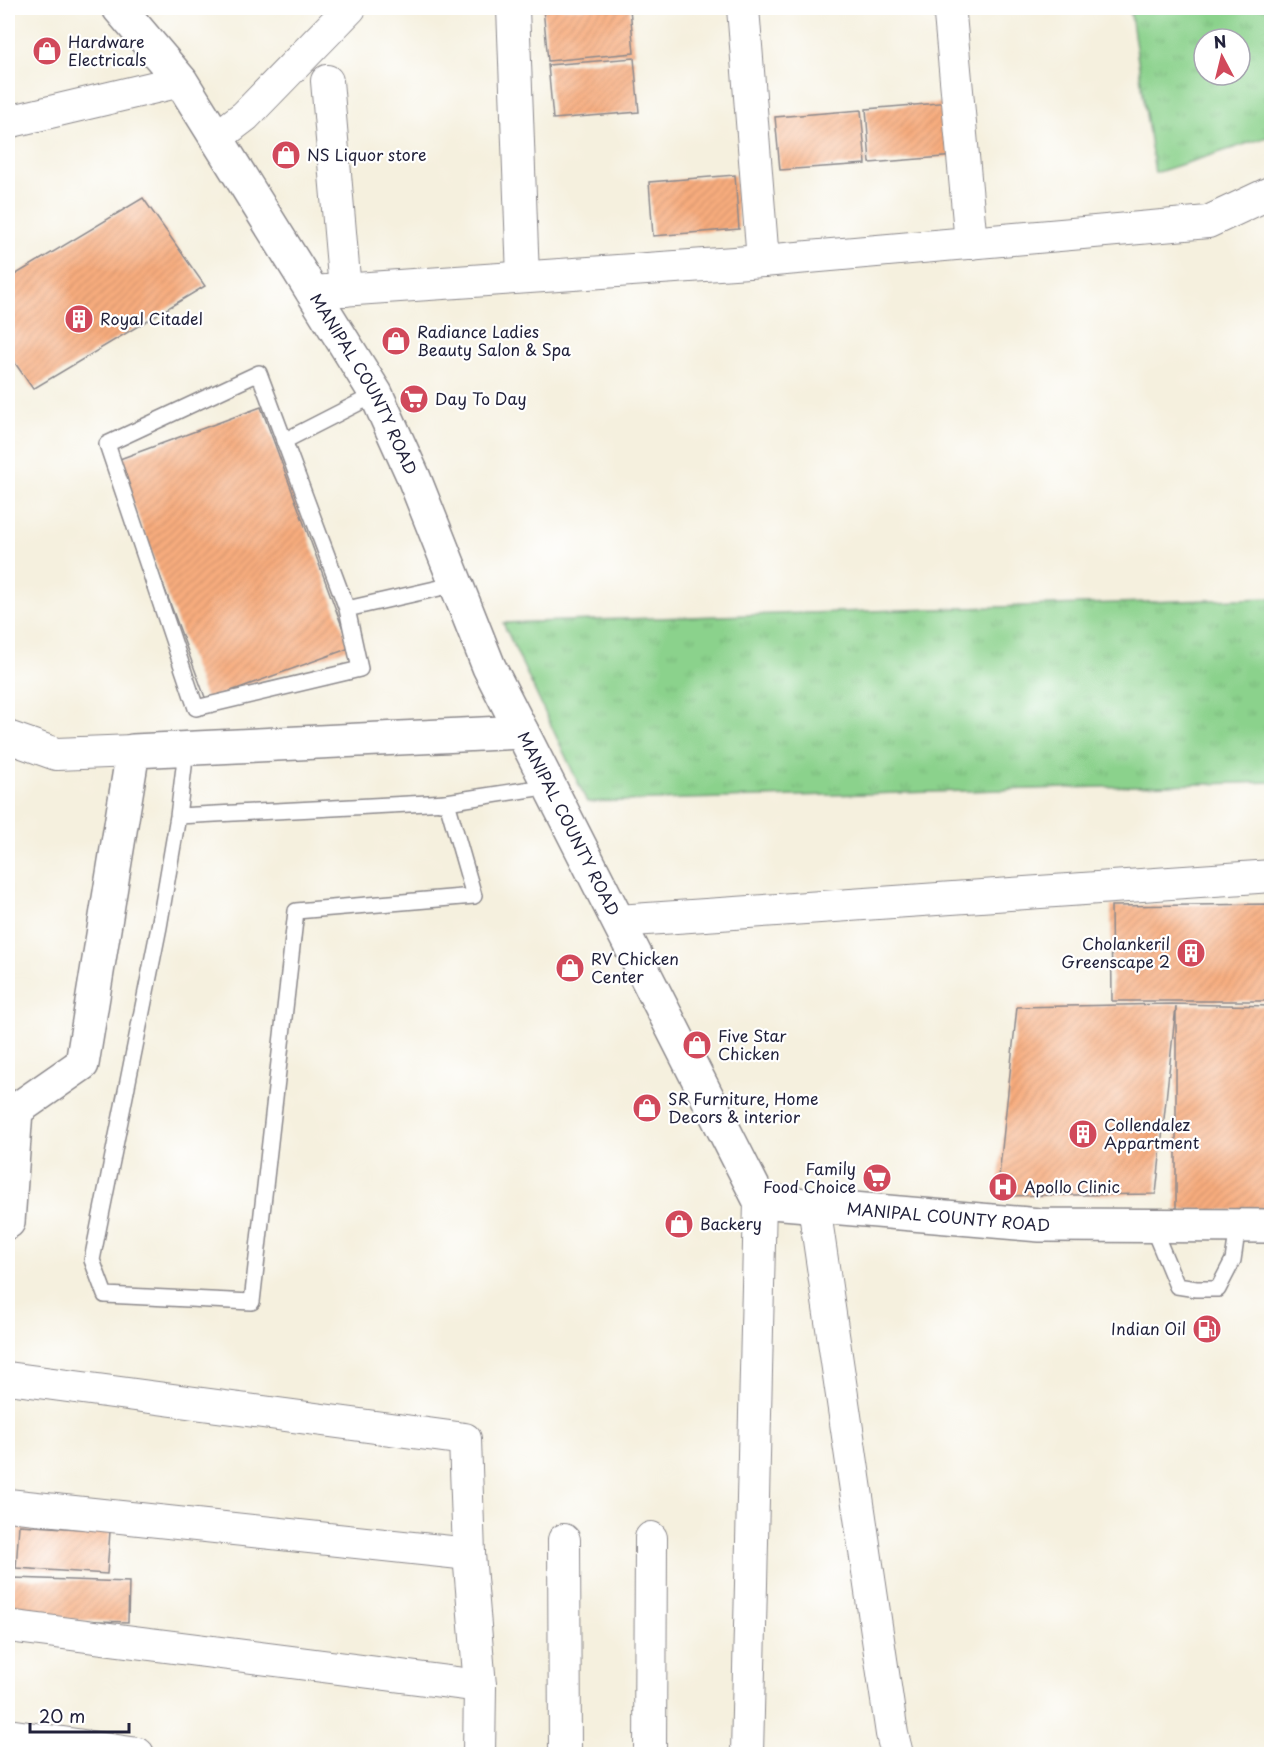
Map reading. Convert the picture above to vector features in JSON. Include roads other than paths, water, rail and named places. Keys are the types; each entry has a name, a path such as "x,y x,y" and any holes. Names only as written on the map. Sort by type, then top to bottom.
{"main road":[{"name":"MANIPAL COUNTY ROAD","path":"119,8 181,81 376,394 414,478 489,667 760,1202 1040,1225 1272,1226"},
{"path":"8,1222 11,1133 16,1110 82,1064 133,751 522,732"}],"street":[{"path":"216,138 245,116 350,8"},
{"path":"513,8 523,278"},
{"path":"743,8 763,261"},
{"path":"950,15 971,243"},
{"path":"8,122 181,81"},
{"path":"327,81 345,290"},
{"path":"312,292 763,261 1208,222 1272,192"},
{"path":"8,737 56,754 133,751"},
{"path":"618,921 1272,876"},
{"path":"747,1755 760,1202"},
{"path":"814,1206 892,1734 897,1755"},
{"path":"8,1378 465,1439 469,1554 480,1686 478,1755"},
{"path":"8,1505 469,1554"},
{"path":"650,1755 651,1538"},
{"path":"564,1540 566,1755"},
{"path":"8,1626 480,1686"},
{"path":"8,1735 138,1755"}],"lane":[{"path":"259,373 346,609 360,669 196,708 107,444 259,373"},
{"path":"284,441 376,394"},
{"path":"346,609 457,584"},
{"path":"178,816 447,802 474,896 296,911 252,1302 105,1295 92,1260 159,927 178,816 184,748"},
{"path":"440,803 550,786"},
{"path":"1152,1226 1177,1286 1218,1289 1233,1260 1238,1226"}],"place":[{"name":"Hardware Electricals","path":"47,51"},
{"name":"NS Liquor store","path":"286,155"},
{"name":"Royal Citadel","path":"79,319"},
{"name":"Radiance Ladies Beauty Salon & Spa","path":"396,341"},
{"name":"Day To Day","path":"414,399"},
{"name":"Cholankeril Greenscape 2","path":"1191,953"},
{"name":"RV Chicken Center","path":"570,968"},
{"name":"Five Star Chicken","path":"697,1045"},
{"name":"SR Furniture, Home Decors & interior","path":"647,1108"},
{"name":"Collendalez Appartment","path":"1083,1134"},
{"name":"Family Food Choice","path":"877,1178"},
{"name":"Apollo Clinic","path":"1003,1187"},
{"name":"Backery","path":"679,1224"},
{"name":"Indian Oil","path":"1207,1329"}]}
